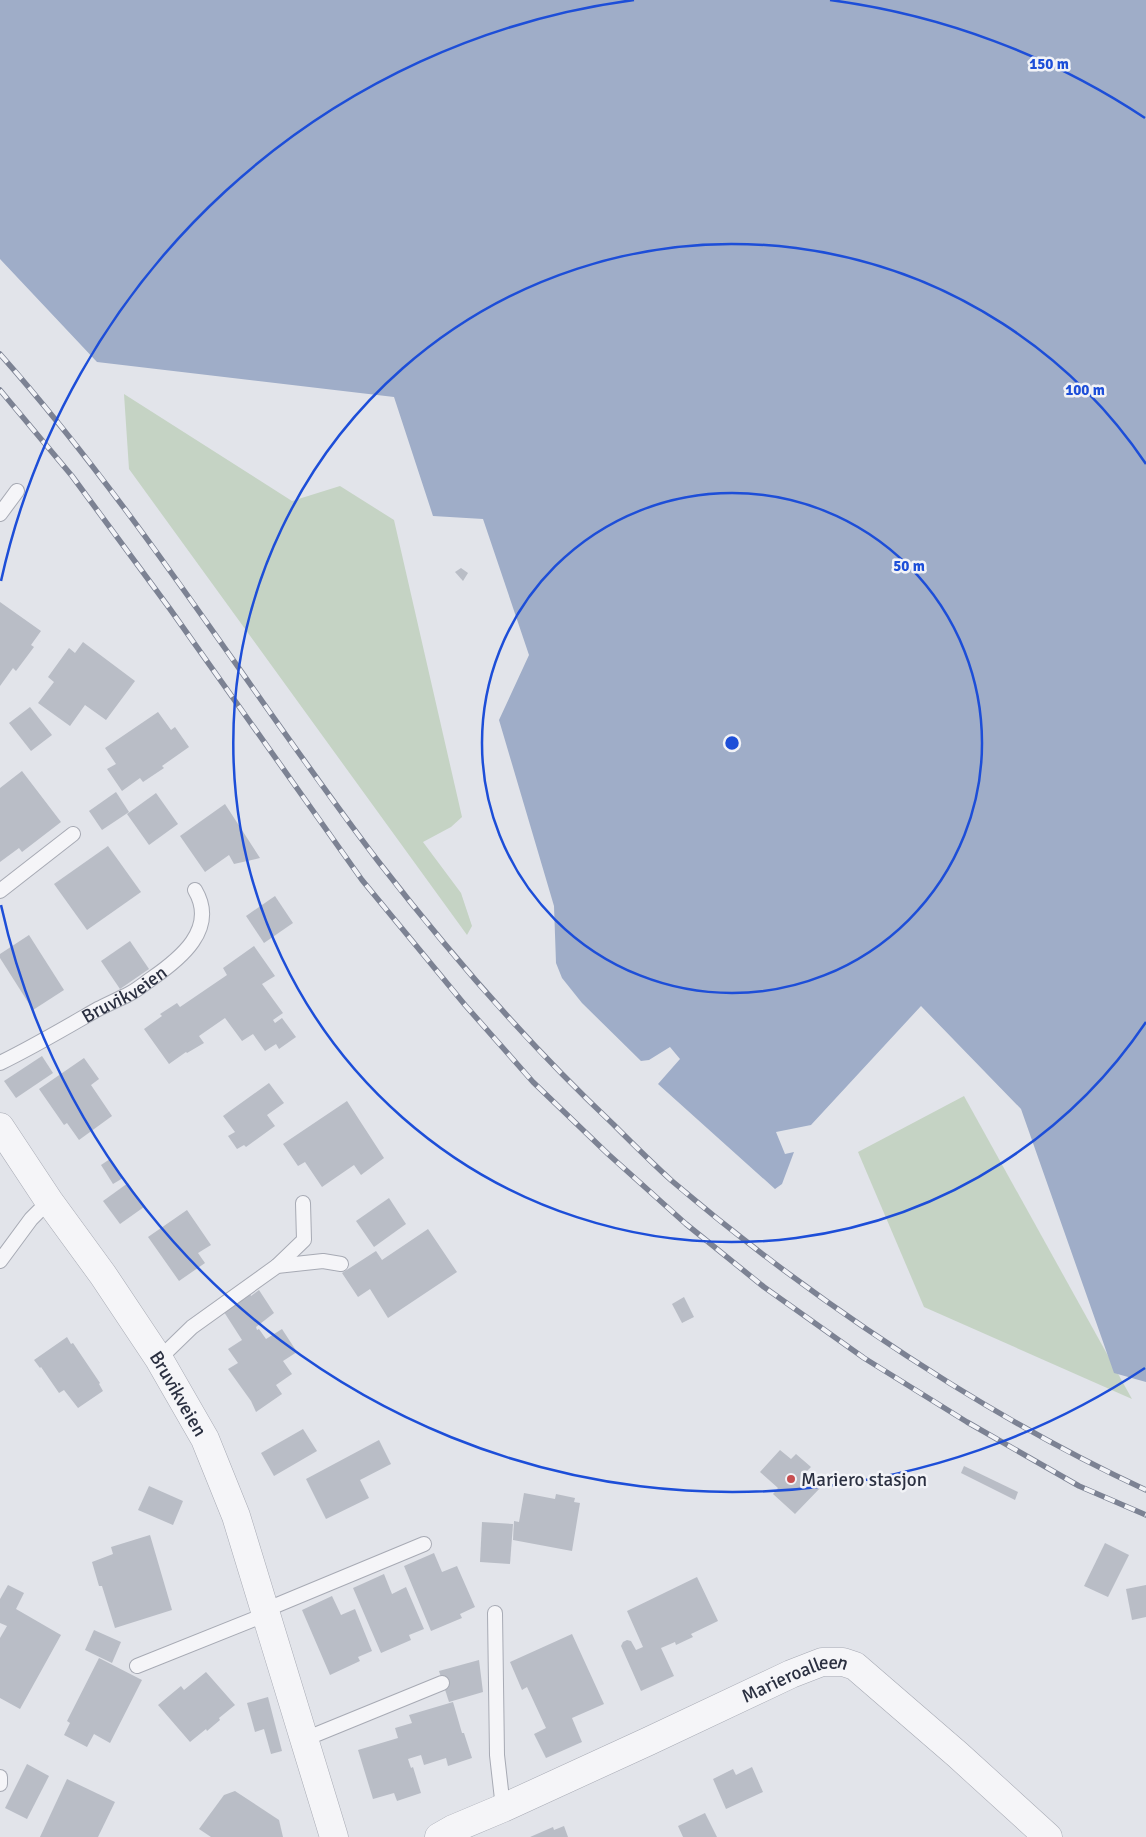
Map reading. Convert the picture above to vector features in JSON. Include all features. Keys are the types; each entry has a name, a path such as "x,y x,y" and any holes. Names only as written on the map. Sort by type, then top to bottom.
{"street":[{"name":"Bruvikveien","path":"0,1127 159,1359 205,1438 236,1516 334,1837"},
{"name":"Marieroalleen","path":"439,1837 790,1674 822,1662 843,1662 855,1666 958,1755 1048,1837"}],"lane":[{"path":"0,514 17,491"},
{"path":"0,891 73,834"},
{"name":"Bruvikveien","path":"0,1063 130,993 179,958 195,940 202,922 200,899 195,890"},
{"path":"0,1261 31,1219 49,1201"},
{"path":"159,1359 192,1327 277,1266 304,1240 303,1203"},
{"path":"277,1266 323,1261 341,1264"},
{"path":"137,1666 424,1544"},
{"path":"495,1613 497,1755 503,1808"},
{"path":"305,1739 442,1683"},
{"path":"0,1777 0,1784"}],"green space":[{"path":"124,394 292,501 340,486 394,520 462,817 451,827 423,842 461,893 472,926 467,935 129,469"},
{"path":"964,1096 1132,1399 924,1307 858,1152"}],"water":[{"path":"0,0 1146,0 1146,1382 1114,1373 1021,1109 921,1006 811,1125 776,1132 785,1154 794,1152 782,1184 775,1189 658,1084 680,1059 670,1047 649,1060 641,1061 582,1003 562,978 556,963 554,906 499,720 529,655 483,519 433,516 394,397 97,362 0,259"}],"building":[{"path":"461,568 468,573 463,581 455,572"},
{"path":"0,602 41,631 31,645 34,647 16,671 13,668 0,686"},
{"path":"83,642 135,681 106,720 85,705 70,726 38,703 54,682 48,677 69,648 75,653"},
{"path":"30,707 52,735 31,751 9,723"},
{"path":"158,712 171,730 175,727 189,747 162,766 164,768 143,782 140,778 122,791 107,769 116,764 105,748"},
{"path":"22,771 61,822 22,852 19,848 0,862 0,788"},
{"path":"116,792 129,812 102,830 89,811"},
{"path":"156,793 178,824 149,845 127,814"},
{"path":"225,804 260,858 234,864 229,855 205,872 180,836"},
{"path":"108,846 141,892 87,930 54,884"},
{"path":"275,896 293,923 264,943 246,916"},
{"path":"29,935 64,990 33,1010 0,958 0,954"},
{"path":"130,941 149,969 120,989 101,961"},
{"path":"254,946 275,976 262,984 283,1013 273,1020 275,1023 282,1018 296,1037 279,1049 276,1044 265,1051 253,1034 242,1041 225,1018 199,1036 204,1043 186,1052 169,1064 144,1029 162,1016 160,1014 177,1003 180,1007 227,975 223,968"},
{"path":"42,1056 53,1073 16,1098 4,1081"},
{"path":"84,1058 99,1079 91,1085 112,1116 79,1140 67,1123 64,1125 39,1089"},
{"path":"269,1083 284,1103 267,1115 275,1126 246,1147 244,1145 237,1149 228,1136 235,1132 223,1116"},
{"path":"347,1101 384,1158 361,1175 354,1165 322,1187 305,1162 298,1166 283,1144"},
{"path":"110,1159 123,1178 113,1184 101,1165"},
{"path":"128,1183 144,1207 120,1224 103,1201"},
{"path":"389,1198 406,1224 374,1247 356,1221"},
{"path":"187,1210 211,1245 198,1253 205,1263 179,1281 148,1237"},
{"path":"428,1229 457,1272 388,1318 370,1289 358,1297 342,1273 376,1251 382,1260"},
{"path":"259,1290 274,1313 256,1327 257,1330 259,1329 266,1339 282,1329 297,1352 283,1361 292,1374 276,1385 282,1394 256,1412 251,1401 228,1369 238,1363 228,1349 242,1340 224,1312"},
{"path":"684,1297 694,1317 682,1323 672,1304"},
{"path":"67,1337 100,1383 103,1391 78,1408 64,1390 59,1393 34,1360"},
{"path":"303,1429 317,1451 274,1476 261,1453"},
{"path":"379,1440 391,1464 360,1480 369,1498 326,1519 306,1479"},
{"name":"Mariero stasjon","path":"780,1450 791,1459 796,1454 811,1467 806,1472 822,1486 795,1514 773,1494 778,1488 760,1472"},
{"path":"964,1466 1018,1492 1015,1500 961,1473"},
{"path":"149,1486 183,1501 173,1525 138,1510"},
{"path":"524,1493 555,1499 556,1494 575,1498 574,1502 580,1503 572,1551 513,1540 514,1521 519,1522"},
{"path":"482,1522 513,1524 510,1564 480,1562"},
{"path":"150,1535 172,1610 115,1628 102,1586 99,1586 92,1562 113,1554 111,1547"},
{"path":"1105,1543 1129,1555 1108,1597 1084,1586"},
{"path":"434,1553 442,1572 457,1566 475,1607 460,1614 462,1618 431,1631 404,1566"},
{"path":"384,1574 392,1594 406,1587 424,1629 409,1635 411,1640 381,1653 353,1588"},
{"path":"697,1577 718,1621 691,1634 693,1637 676,1645 675,1642 661,1648 674,1676 641,1691 621,1646 627,1640 631,1641 636,1650 643,1647 627,1611"},
{"path":"8,1585 24,1593 16,1609 61,1635 20,1709 0,1698 0,1638 7,1626 0,1623 0,1599"},
{"path":"1146,1585 1146,1617 1132,1620 1126,1589"},
{"path":"332,1596 341,1615 355,1609 372,1651 358,1657 360,1661 330,1675 302,1610"},
{"path":"94,1630 121,1642 112,1663 85,1650"},
{"path":"572,1634 604,1704 572,1718 582,1742 546,1758 534,1734 546,1728 527,1687 522,1690 510,1662"},
{"path":"99,1658 142,1680 110,1743 94,1734 87,1747 64,1735 70,1723 67,1721"},
{"path":"479,1660 483,1692 449,1702 439,1671"},
{"path":"206,1672 235,1705 207,1731 206,1729 190,1742 158,1705 181,1686 184,1690"},
{"path":"268,1697 282,1751 271,1754 264,1729 255,1732 247,1703"},
{"path":"453,1702 472,1758 448,1766 446,1758 424,1765 421,1755 408,1759 411,1768 413,1767 421,1793 397,1801 394,1793 373,1799 358,1750 398,1738 395,1728 412,1723 409,1715"},
{"path":"27,1764 49,1776 27,1819 5,1808"},
{"path":"752,1767 763,1792 726,1809 713,1779 733,1769 736,1775"},
{"path":"67,1779 115,1802 98,1837 40,1837"},
{"path":"235,1791 279,1820 283,1837 211,1837 199,1829 224,1795"},
{"path":"705,1813 717,1837 683,1837 678,1826"},
{"path":"564,1826 568,1837 530,1837 553,1827 554,1830"}],"railway":[{"path":"0,354 100,476 194,604 331,797 405,896 490,997 581,1093 672,1181 705,1209 843,1313 914,1361 999,1413 1071,1453 1146,1490"},
{"path":"0,390 72,476 170,609 362,880 465,1005 533,1082 608,1154 686,1224 764,1287 864,1358 967,1422 1079,1486 1146,1515"}],"place":[{"name":"Mariero stasjon","path":"791,1479"}]}
